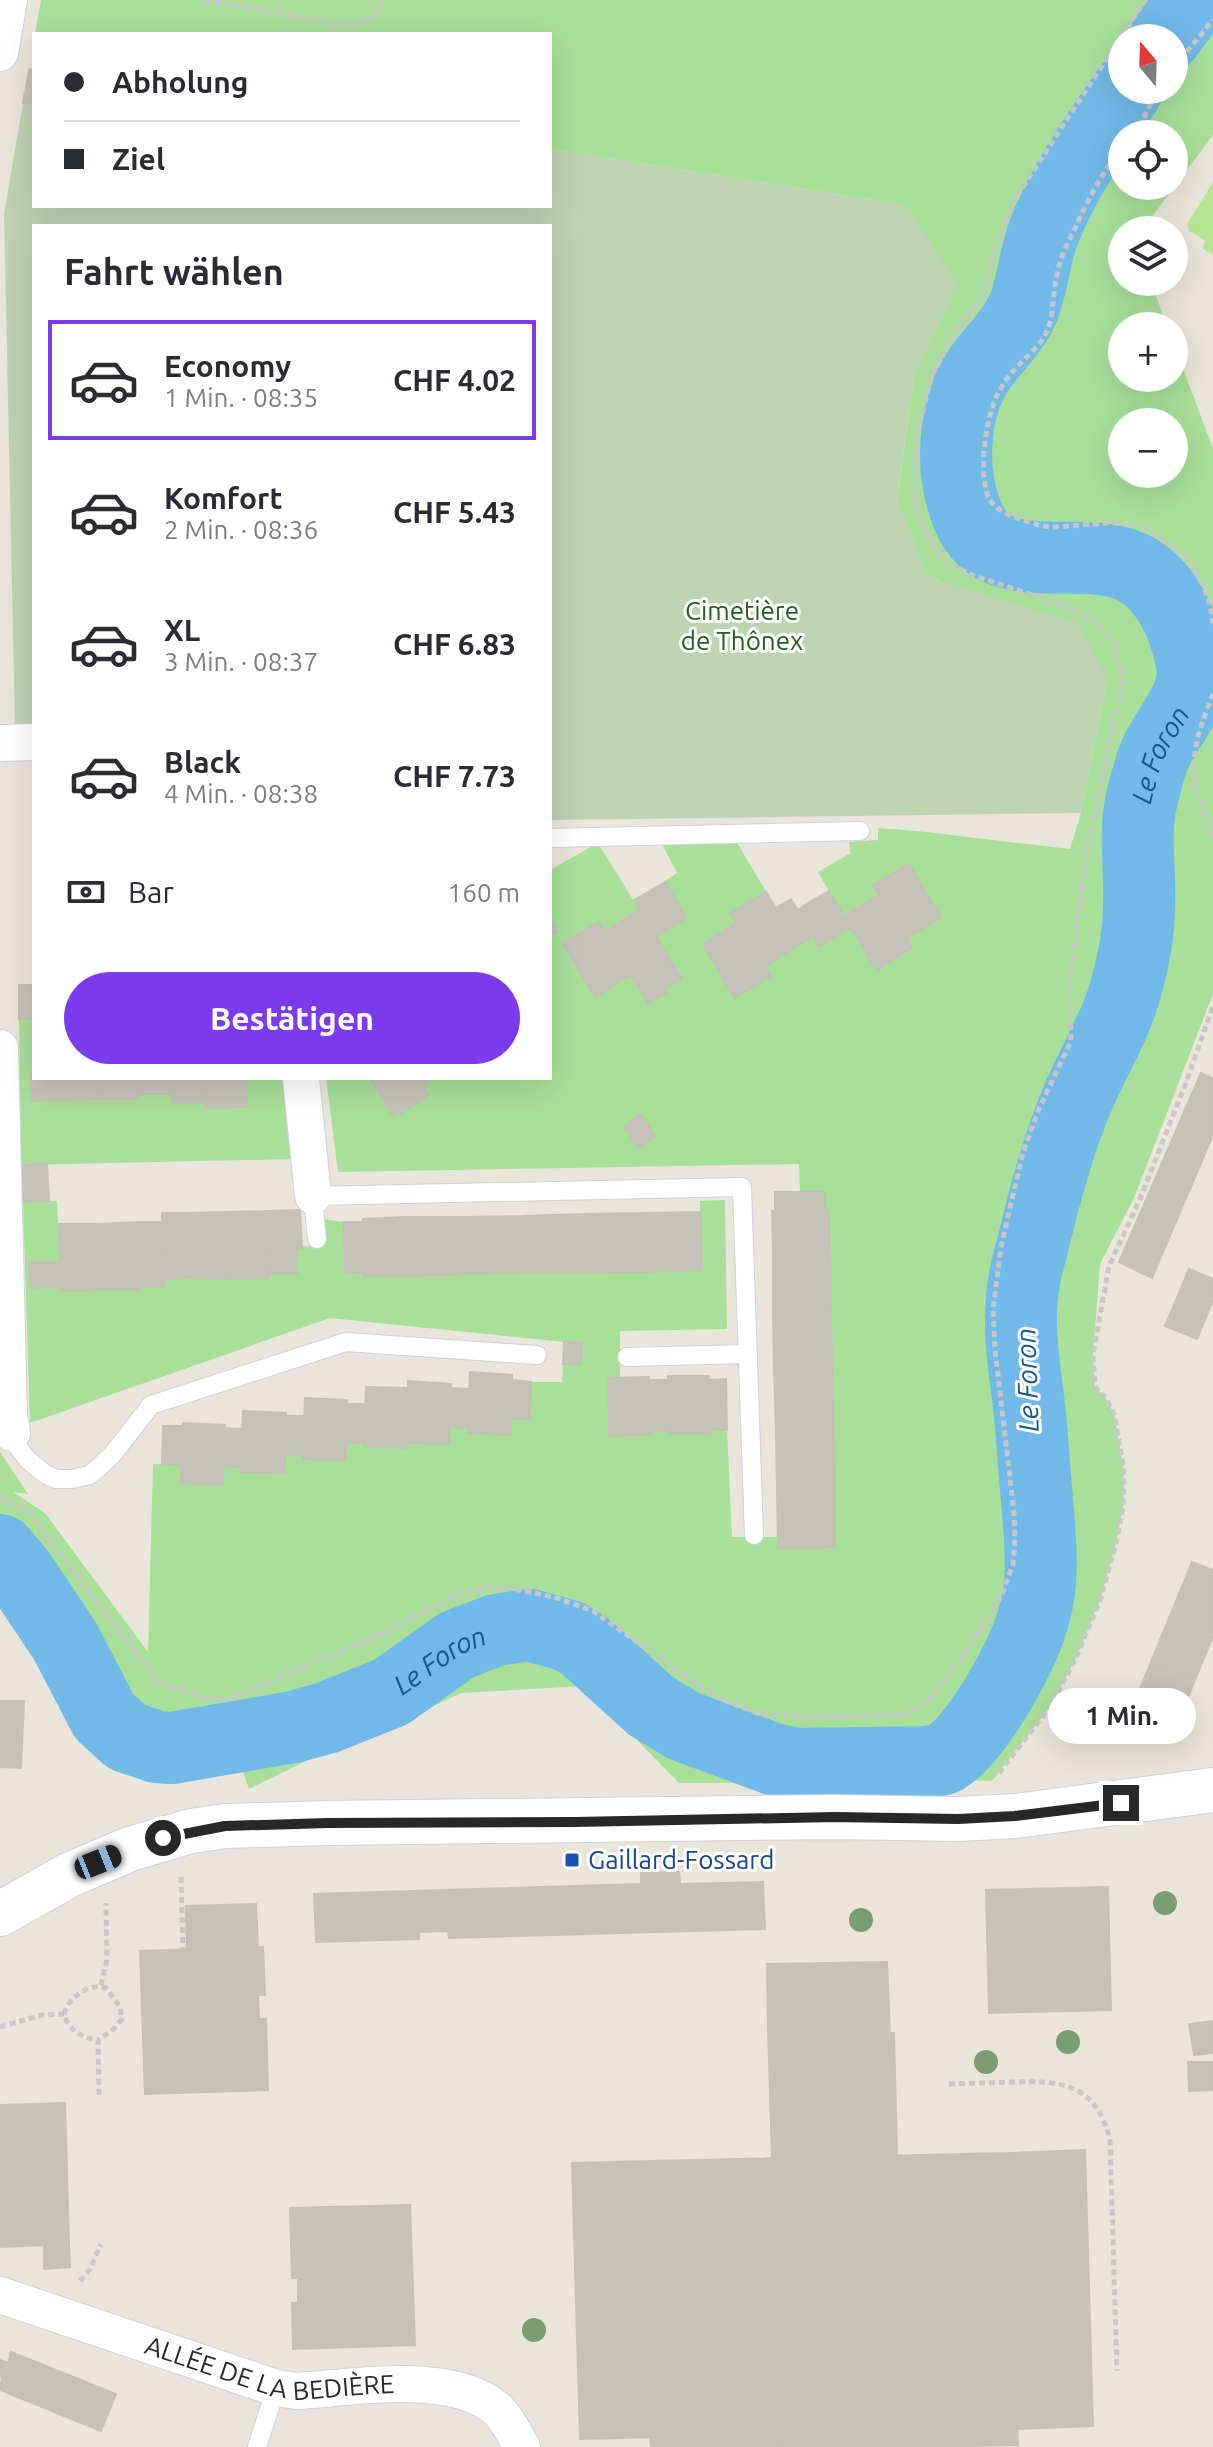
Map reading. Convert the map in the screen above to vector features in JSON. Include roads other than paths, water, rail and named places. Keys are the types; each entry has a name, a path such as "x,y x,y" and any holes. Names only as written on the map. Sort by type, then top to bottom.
{"street":[{"path":"0,53 9,0"},
{"path":"0,743 32,742"},
{"path":"0,1048 2,1232 12,1433"},
{"path":"301,1080 313,1196"},
{"path":"0,1914 69,1875 130,1849 191,1831 225,1826 835,1817 958,1819 1015,1816 1213,1790"},
{"name":"ALLÉE DE LA BEDIÈRE","path":"0,2295 276,2388 297,2391 422,2384 450,2386 475,2396 497,2410 522,2447"}],"lane":[{"path":"552,838 860,831"},
{"path":"317,1239 313,1196 742,1187 754,1535"},
{"path":"12,1433 28,1460 45,1474 56,1479 72,1479 90,1475 112,1455 151,1405 346,1342 537,1355"},
{"path":"627,1357 748,1354"},
{"path":"257,2447 276,2388"}],"waterway":[{"name":"Le Foron","path":"1175,24 1193,0"},
{"name":"Le Foron","path":"0,1550 21,1575 65,1641 104,1716 127,1737 157,1747 172,1748 293,1727 326,1718 391,1692 457,1645 496,1630 530,1625 569,1636 585,1646 651,1706 684,1726 773,1759 797,1764 936,1761 951,1754 976,1727 1020,1653 1039,1593 1040,1539 1021,1327 1025,1276 1064,1134 1127,984 1138,926 1140,805 1154,757 1187,699 1193,676 1185,636 1173,608 1155,584 1132,567 1111,560 1017,555 997,548 980,535 967,514 960,493 956,463 957,432 970,385 1023,309 1040,243 1060,196 1118,104"}],"place":[{"name":"Gaillard-Fossard","path":"572,1860"}],"park label":[{"name":"Cimetière de Thônex","path":"742,626"}]}
